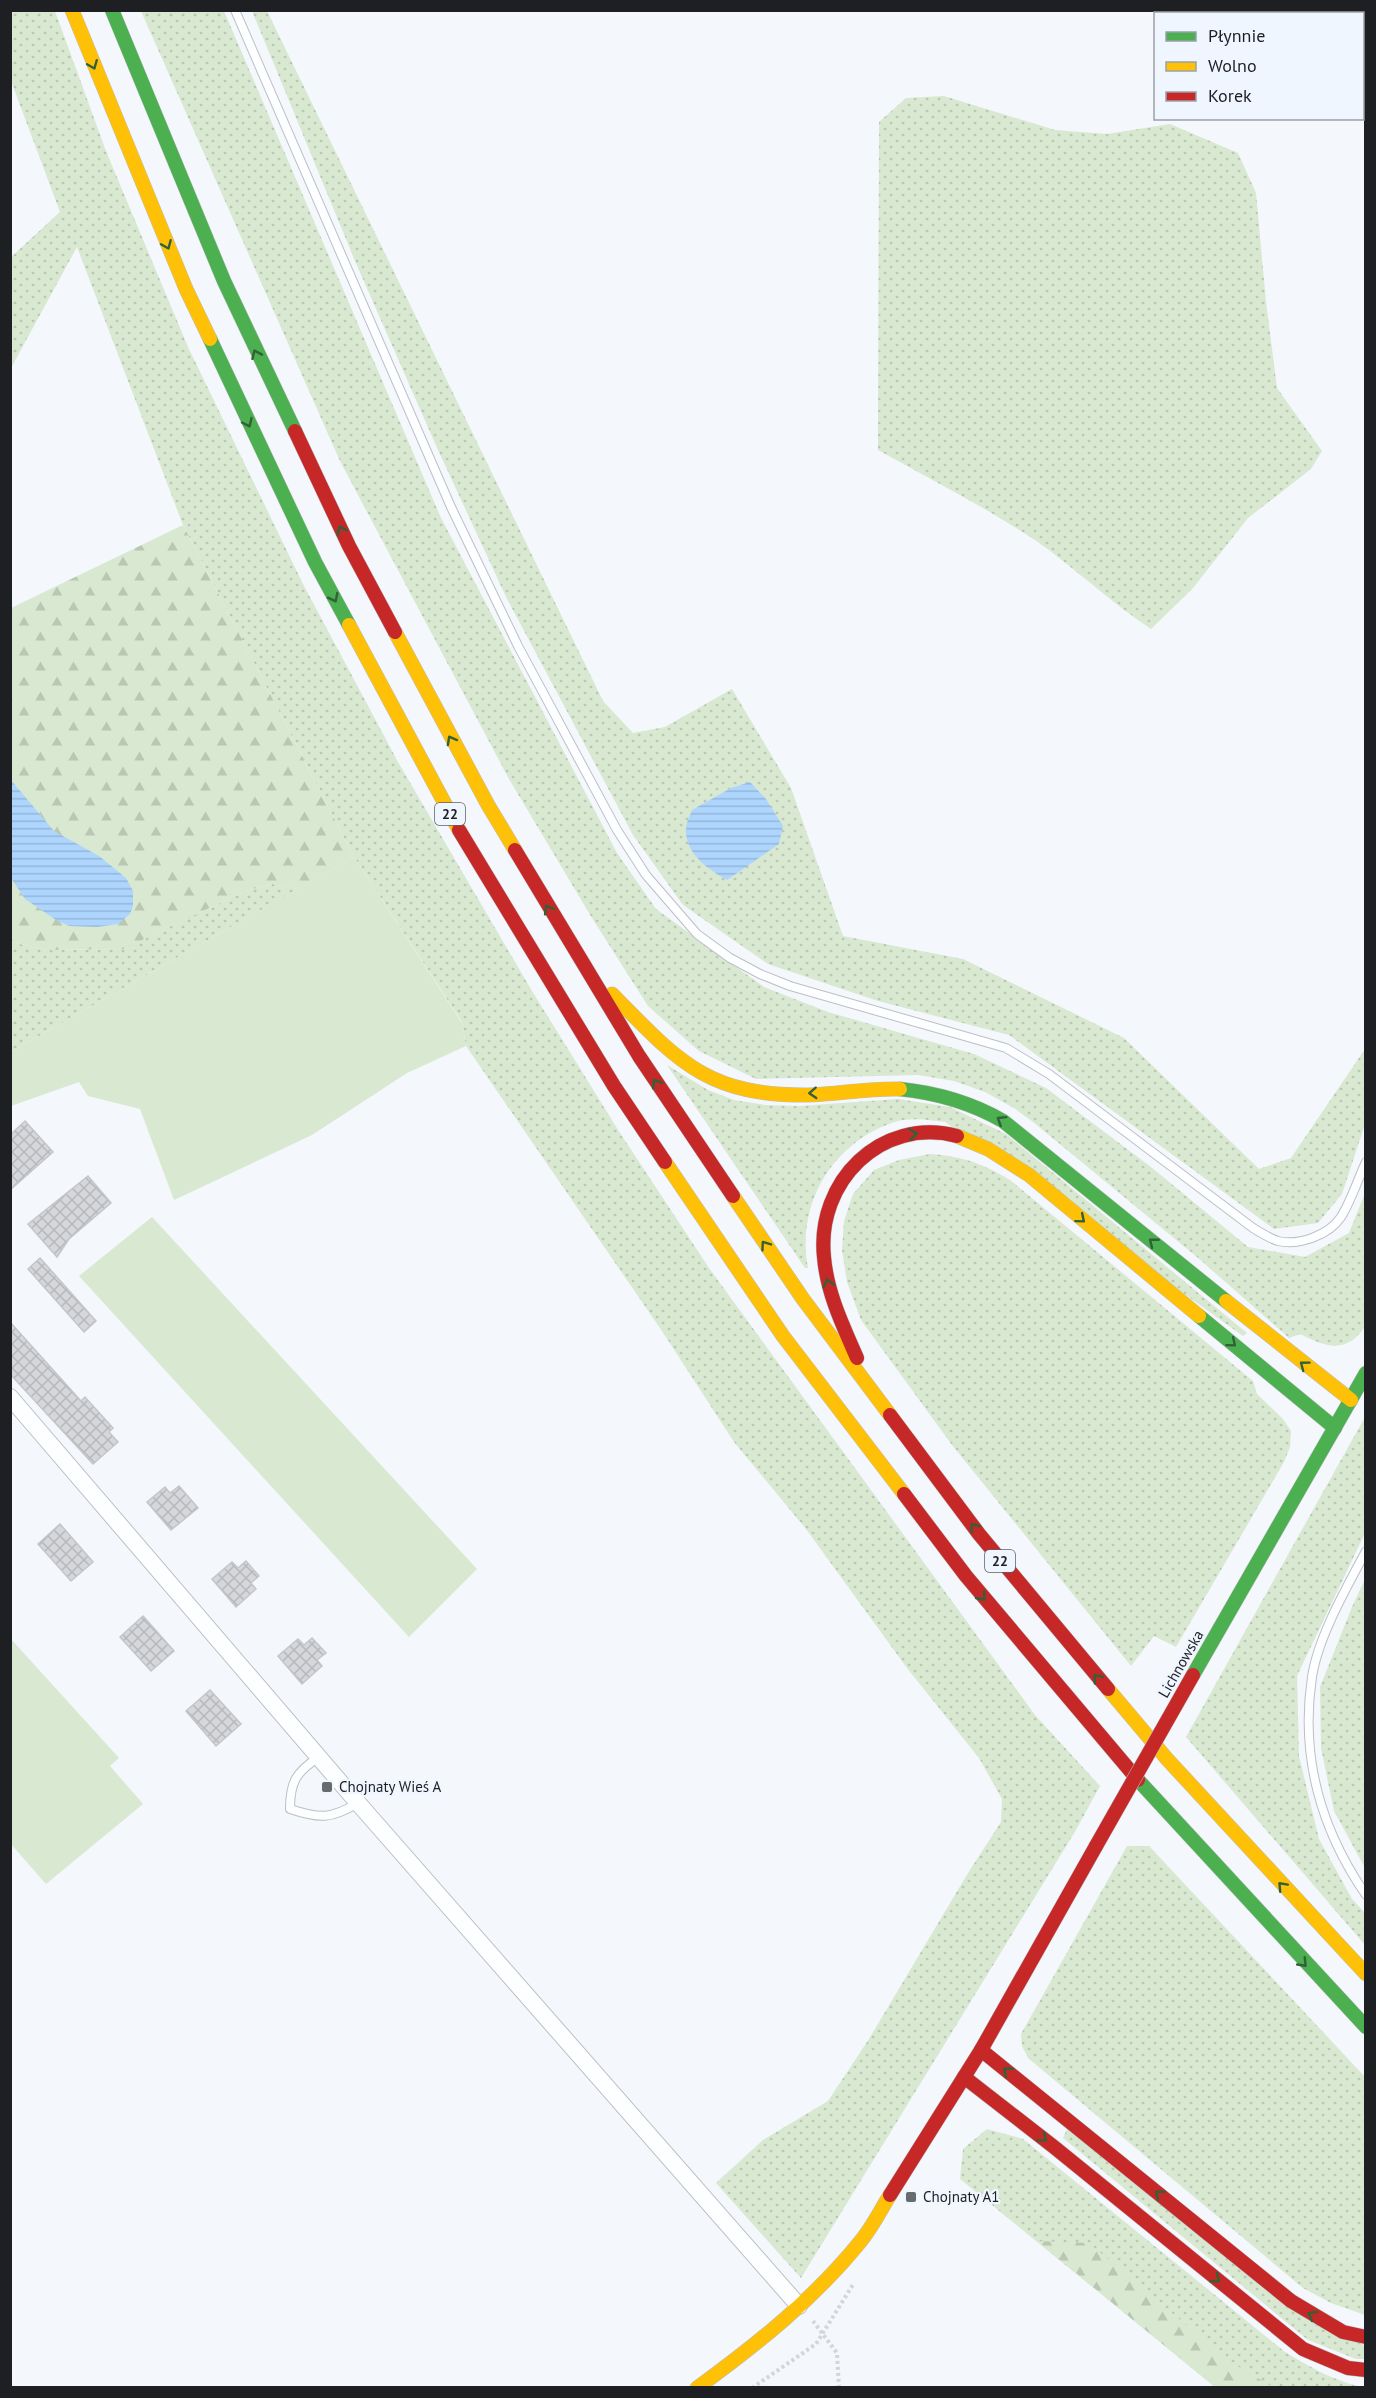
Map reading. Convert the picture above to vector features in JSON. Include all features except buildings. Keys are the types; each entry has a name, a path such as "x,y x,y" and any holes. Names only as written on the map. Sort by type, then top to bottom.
{"main road":[{"name":"22","path":"72,10 143,189 196,312 306,544 447,809 523,940 612,1083 749,1288 844,1419 945,1551 1116,1758 1248,1905 1365,2027"},
{"name":"22","path":"112,10 225,285 315,478 443,725 578,959 704,1156 872,1395 991,1550 1101,1683 1239,1839 1365,1974"},
{"path":"578,959 674,1055 706,1076 720,1082 746,1091 781,1095 897,1089 930,1092 961,1099 1000,1118 1293,1356 1351,1400"},
{"name":"22","path":"872,1395 831,1294 823,1255 824,1221 832,1196 851,1167 872,1150 906,1135 941,1132 978,1143 1029,1175 1335,1428"},
{"name":"Lichnowska","path":"697,2388 752,2348 800,2306 861,2241 981,2050 1365,1373"},
{"path":"981,2050 1291,2301 1343,2332 1365,2337"},
{"path":"964,2077 1304,2349 1348,2368 1365,2370"}],"street":[{"path":"10,1397 358,1803 800,2306"}],"lane":[{"path":"235,10 451,507 518,646 617,830 646,875 697,934 730,958 760,974 790,986 1006,1048 1049,1074 1253,1228 1279,1241 1295,1242 1313,1237 1333,1226 1341,1217 1365,1161"},
{"path":"1365,1551 1322,1644 1312,1676 1309,1738 1318,1799 1344,1861 1365,1895"},
{"path":"319,1756 302,1769 290,1789 290,1809 315,1818 343,1812 358,1803"}],"path":[{"path":"752,2388 816,2344 854,2283"},
{"path":"800,2306 837,2353 839,2388"}],"green space":[{"path":"11,11 55,11 106,151 188,347 303,584 398,762 532,991 620,1133 709,1268 1035,1715 1100,1786 1076,1830 801,2278 716,2183 763,2140 828,2101 869,2039 1001,1822 1002,1799 979,1758 907,1668 806,1529 734,1442 662,1331 466,1046 462,1022 354,857 183,525 77,247 11,368 10,258 60,212 11,81"},
{"path":"141,11 224,11 441,518 617,853 656,909 764,987 828,1012 974,1054 1046,1088 1151,1167 1248,1247 1305,1257 1349,1233 1365,1193 1366,1325 1359,1335 1351,1341 1336,1346 1327,1345 1300,1334 1289,1338 1197,1257 1033,1122 1014,1108 985,1092 954,1081 918,1075 756,1079 699,1051 648,1006 592,918 509,779 340,461"},
{"path":"252,11 267,11 603,701 633,733 665,727 732,689 791,788 843,936 963,959 1124,1038 1259,1169 1291,1158 1365,1049 1365,1124 1342,1194 1318,1223 1274,1229 1009,1035 878,1001 768,964 683,905 633,835 507,599 438,450 355,261"},
{"path":"1365,11 1365,109 1364,12 1322,12"},
{"path":"944,96 1055,130 1107,134 1170,124 1238,153 1256,193 1277,388 1322,451 1311,469 1248,518 1193,588 1151,629 1029,536 987,510 878,450 879,122 906,98"},
{"path":"183,525 354,857 298,889 273,884 245,891 123,949 47,950 11,942 11,608"},
{"path":"354,857 462,1023 466,1046 407,1073 312,1135 174,1200 140,1109 88,1096 79,1082 11,1106 11,1052"},
{"path":"273,884 298,889 11,1052 11,942 47,950 122,949 245,891"},
{"path":"667,1065 708,1090 734,1100 765,1105 799,1106 898,1099 950,1107 1006,1134 1247,1333 1243,1336 945,1122 919,1119 896,1121 859,1140 843,1154 829,1169 811,1206 807,1226 808,1268 805,1268"},
{"path":"930,1154 972,1162 991,1169 1010,1180 1253,1381 1257,1394 1283,1419 1291,1431 1290,1447 1284,1462 1176,1647 1154,1636 1131,1666 952,1445 861,1320 847,1282 842,1250 844,1221 853,1194 874,1170 899,1160"},
{"path":"152,1217 477,1569 409,1637 79,1276"},
{"path":"1365,1417 1365,1533 1297,1676 1299,1756 1319,1839 1352,1899 1365,1913 1365,1945 1186,1737"},
{"path":"1365,1579 1365,1868 1334,1811 1321,1748 1320,1687"},
{"path":"10,1638 119,1758 110,1766 143,1804 46,1884 11,1844"},
{"path":"1127,1846 1149,1846 1365,2077 1365,2315 1331,2303 1303,2288 1028,2058 1022,2046 1021,2034"},
{"path":"987,2129 1023,2139 1285,2352 1332,2377 1362,2387 1215,2387 960,2179 963,2149"},
{"path":"1067,2129 1365,2346 1365,2359 1356,2359 1308,2340 1063,2138"},
{"path":"1037,2241 1089,2243 1229,2361 1273,2387 1215,2387"}],"water":[{"path":"10,779 54,831 99,856 126,878 133,891 133,906 130,914 118,924 97,927 69,926 25,899 11,878"},
{"path":"750,782 766,799 783,826 779,844 727,880 705,866 689,846 687,824 692,810 731,788"}],"traffic: fast":[{"path":"112,10 224,281 295,431"},
{"path":"210,339 315,562 349,625"},
{"path":"900,1089 953,1099 1003,1121 1226,1301"},
{"path":"1199,1316 1335,1428"},
{"path":"1193,1675 1366,1373"},
{"path":"1138,1780 1366,2027"}],"traffic: slow":[{"path":"72,10 186,289 210,339"},
{"path":"349,625 459,830"},
{"path":"395,632 488,805 515,850"},
{"path":"612,994 676,1056 719,1081 744,1089 773,1094 808,1095 900,1089"},
{"path":"957,1136 988,1149 1029,1175 1199,1316"},
{"path":"665,1162 783,1336 904,1494"},
{"path":"733,1196 803,1299 890,1415"},
{"path":"1226,1301 1351,1400"},
{"path":"1108,1689 1167,1759 1366,1974"},
{"path":"697,2388 741,2355 804,2302 864,2237 890,2195"}],"traffic: jam":[{"path":"295,431 349,546 395,632"},
{"path":"459,830 614,1086 665,1162"},
{"path":"515,850 639,1056 733,1196"},
{"path":"857,1358 836,1309 828,1283 824,1257 824,1229 831,1204 843,1180 859,1161 879,1146 903,1136 929,1132 957,1136"},
{"path":"890,1415 979,1534 1108,1689"},
{"path":"904,1494 966,1576 1138,1780"},
{"path":"1096,1846 1193,1675"},
{"path":"890,2195 981,2050 1096,1846"},
{"path":"981,2050 1291,2301 1343,2332 1366,2337"},
{"path":"964,2077 1303,2349 1348,2368 1366,2370"}],"place":[{"name":"Chojnaty Wieś A","path":"327,1787"},
{"name":"Chojnaty A1","path":"911,2197"}]}
